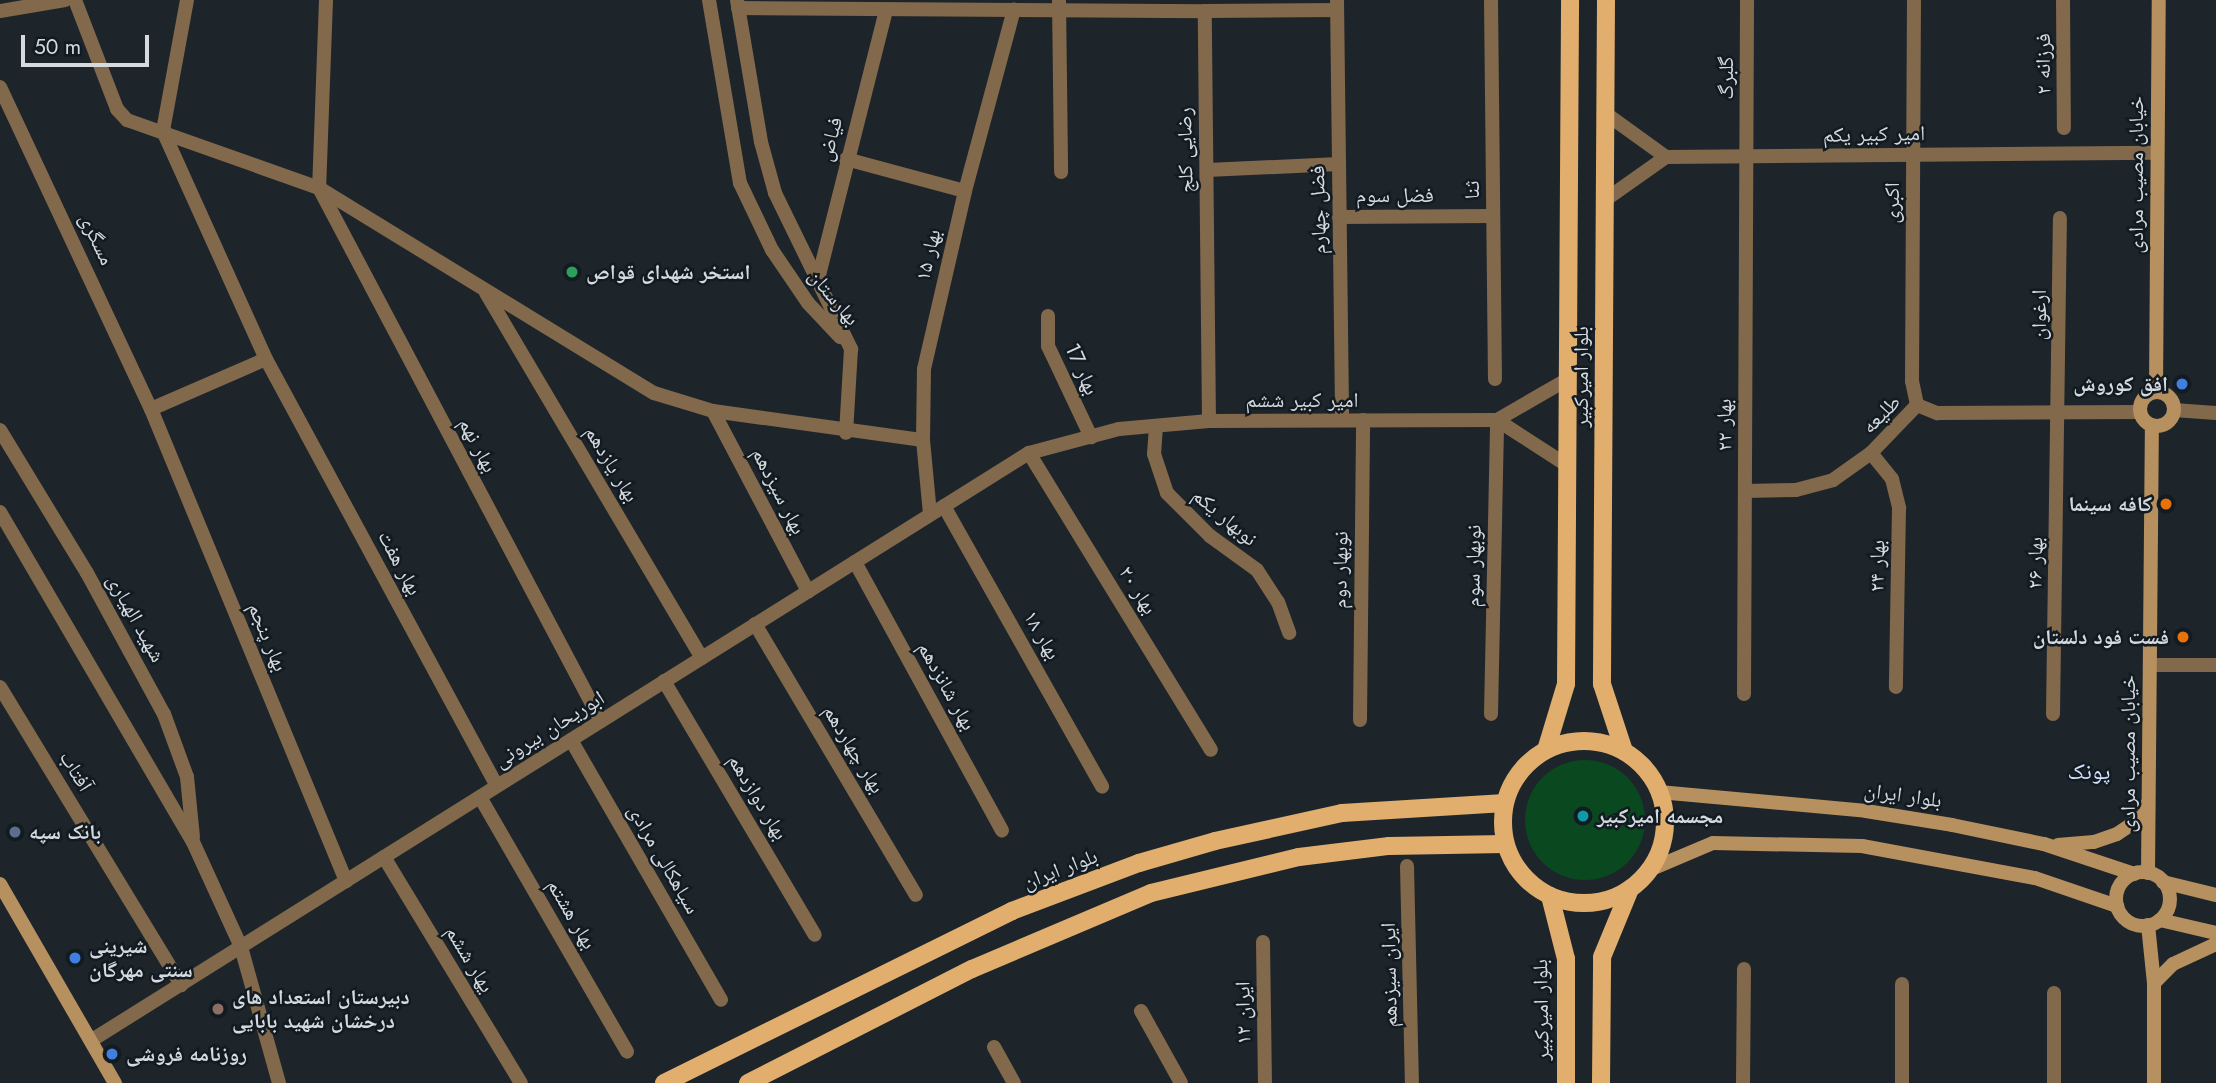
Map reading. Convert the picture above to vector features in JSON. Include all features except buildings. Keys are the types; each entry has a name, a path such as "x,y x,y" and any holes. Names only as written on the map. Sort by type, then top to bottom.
{"main road":[{"name":"بلوار امیرکبیر","path":"1545,750 1566,684 1570,0"},
{"name":"بلوار امیرکبیر","path":"1606,0 1602,684 1624,751"},
{"name":"خیابان مصیب مرادی","path":"2156,392 2159,0"},
{"path":"2156,392 2169,396 2174,410 2165,425 2152,426 2139,412 2143,398 2156,392"},
{"name":"خیابان مصیب مرادی","path":"2141,873 2148,802 2152,426"},
{"path":"1585,741 1624,751 1645,769 1659,792 1665,818 1661,845 1649,870 1630,889 1605,901 1577,903 1550,896 1530,883 1505,844 1505,803 1513,781 1545,750 1585,741"},
{"name":"بلوار ایران","path":"1659,792 1866,811 2044,844 2141,873"},
{"path":"2044,844 2069,846 2117,834 2138,820 2148,802"},
{"name":"بلوار ایران","path":"664,1083 1012,911 1139,863 1214,841 1342,813 1505,803"},
{"path":"1649,870 1713,843 1862,846 2035,878 2117,906 2132,924 2154,923 2216,933"},
{"path":"748,1083 972,969 1151,893 1299,857 1389,846 1505,844"},
{"path":"2117,906 2120,886 2141,873 2164,882 2216,895"},
{"path":"2154,1083 2154,923 2170,901 2164,882"},
{"path":"0,884 115,1083"},
{"path":"1601,1083 1602,957 1630,889"},
{"name":"بلوار امیرکبیر","path":"1550,896 1566,959 1566,1083"},
{"path":"2154,983 2173,964 2216,944"}],"street":[{"path":"0,12 65,0"},
{"path":"75,0 117,109 127,120 319,188 654,393 713,411 846,433 923,440"},
{"path":"163,131 187,0"},
{"path":"319,188 326,0"},
{"name":"بهارستان","path":"709,0 740,183 772,250 808,303 850,349"},
{"name":"ثنا","path":"1491,0 1495,379"},
{"name":"گلبرگ","path":"1747,0 1747,156"},
{"name":"اکبری","path":"1914,0 1912,381 1917,405"},
{"name":"فرزانه ۲","path":"2063,0 2064,128"},
{"path":"737,4 886,11 1014,9 1059,4 1205,11 1337,5"},
{"name":"بهارستان","path":"737,4 775,193 850,349"},
{"path":"1059,4 1061,172"},
{"name":"فضل چهارم","path":"1337,5 1342,420"},
{"name":"بهار ۱۵","path":"930,514 923,440 924,369 965,191 1014,9"},
{"name":"فیاض","path":"818,279 846,159 886,11"},
{"name":"رضایی کلج","path":"1205,11 1209,421"},
{"name":"مسگری","path":"0,87 151,409"},
{"path":"1605,113 1666,157 1605,200"},
{"name":"بهار هفت","path":"163,131 266,359 498,786"},
{"name":"امیر کبیر یکم","path":"1666,157 2157,153"},
{"name":"بهار ۲۲","path":"1744,694 1747,156"},
{"path":"846,159 965,191"},
{"path":"1207,170 1339,164"},
{"name":"بهار نهم","path":"319,188 601,721"},
{"name":"فضل سوم","path":"1339,217 1493,216"},
{"name":"ارغوان","path":"2059,412 2060,218"},
{"name":"بهار یازدهم","path":"485,292 702,658"},
{"name":"بهار 17","path":"1048,316 1048,346 1091,437"},
{"path":"846,433 850,349"},
{"path":"151,409 266,359"},
{"path":"1567,466 1497,420 1568,379"},
{"name":"طلیعه","path":"1745,491 1796,490 1833,480 1871,453 1917,405 1937,413 2139,412"},
{"name":"بهار پنجم","path":"151,409 346,881"},
{"path":"2174,410 2216,413"},
{"name":"بهار سیزدهم","path":"713,411 808,592"},
{"name":"بهار ۲۶","path":"2053,714 2059,412"},
{"name":"نوبهار دوم","path":"1360,720 1363,420"},
{"name":"امیر کبیر ششم","path":"1029,453 1091,437 1156,426 1209,421 1497,420"},
{"name":"نوبهار سوم","path":"1491,714 1497,420"},
{"name":"نوبهار یکم","path":"1156,426 1154,454 1167,493 1210,536 1257,570 1278,602 1289,632"},
{"name":"شهید الهیاری","path":"0,430 87,573 164,714 187,777 193,842"},
{"name":"ابوریحان بیرونی","path":"92,1041 1029,453"},
{"name":"بهار ۲۰","path":"1029,453 1211,750"},
{"name":"بهار ۲۴","path":"1871,453 1892,479 1899,508 1896,687"},
{"name":"بهار ۱۸","path":"944,506 1102,786"},
{"name":"شهید الهیاری","path":"0,512 193,842 241,947 279,1083"},
{"name":"بهار شانزدهم","path":"855,562 1002,830"},
{"name":"بهار چهاردهم","path":"755,624 916,895"},
{"path":"2150,664 2216,665"},
{"name":"بهار دوازدهم","path":"664,681 815,935"},
{"name":"آفتاب","path":"0,687 181,985"},
{"name":"سیاهکالی مرادی","path":"571,740 721,1000"},
{"name":"بهار هشتم","path":"480,797 627,1052"},
{"name":"یهار ششم","path":"384,857 521,1083"},
{"name":"ایران سیزدهم","path":"1407,866 1412,1083"},
{"name":"ایران ۱۲","path":"1263,942 1265,1083"},
{"path":"1743,1083 1744,969"},
{"path":"1902,984 1902,1083"},
{"path":"2054,993 2054,1083"},
{"path":"1141,1011 1181,1083"},
{"path":"994,1047 1014,1083"}],"green space":[{"path":"1585,760 1608,765 1627,778 1640,797 1645,820 1640,843 1627,862 1608,875 1585,880 1562,875 1543,862 1530,843 1525,820 1530,797 1543,778 1562,765"}],"place":[{"name":"استخر شهدای قواص","path":"572,272"},
{"name":"افق کوروش","path":"2182,384"},
{"name":"کافه سینما","path":"2166,504"},
{"name":"فست فود دلستان","path":"2183,637"},
{"name":"مجسمه امیرکبیر","path":"1583,816"},
{"name":"بانک سپه","path":"15,832"},
{"name":"شیرینی سنتی مهرگان","path":"75,958"},
{"name":"دبیرستان استعداد های درخشان شهید بابایی","path":"218,1009"},
{"name":"روزنامه فروشی","path":"112,1054"}],"district":[{"name":"پونک","path":"2089,771"}]}
